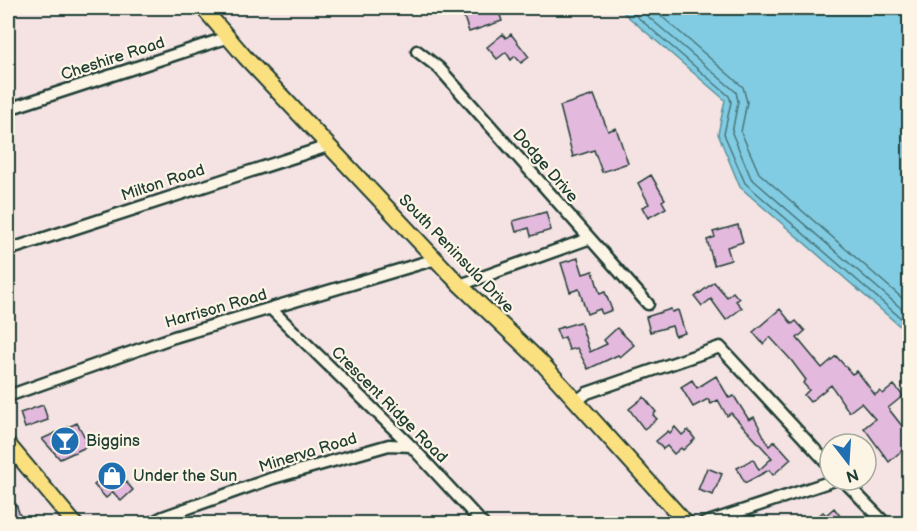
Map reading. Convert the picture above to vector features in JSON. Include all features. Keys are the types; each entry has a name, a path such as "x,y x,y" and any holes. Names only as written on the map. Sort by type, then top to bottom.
{"main road":[{"name":"South Peninsula Drive","path":"203,8 328,146 435,259 540,361 687,524"},
{"path":"8,444 75,524"}],"street":[{"name":"Cheshire Road","path":"8,109 229,37"},
{"name":"Dodge Drive","path":"417,51 446,75 588,239 648,304"},
{"name":"Milton Road","path":"8,250 328,146"},
{"path":"460,285 588,239"},
{"name":"Harrison Road","path":"8,396 174,337 435,259"},
{"name":"Crescent Ridge Road","path":"271,309 411,446 483,524"},
{"path":"577,401 587,393 720,347 818,453"},
{"name":"Minerva Road","path":"149,524 273,478 389,445 411,446"},
{"path":"702,524 818,486"},
{"path":"855,492 886,524"}],"water":[{"path":"618,8 909,8 909,334 740,187 718,134 725,100"}],"building":[{"path":"461,8 489,8 490,12 498,9 502,21 469,32"},
{"path":"503,34 506,38 511,34 529,57 521,63 515,56 511,60 506,52 497,59 487,47"},
{"path":"594,95 608,131 616,128 628,163 602,172 594,150 573,157 560,106"},
{"path":"651,175 665,199 662,201 666,208 648,218 642,207 649,204 638,183"},
{"path":"546,212 551,230 531,236 529,228 516,232 513,221"},
{"path":"738,225 743,242 727,247 731,260 714,265 707,240 715,237 713,232"},
{"path":"578,258 583,274 593,271 600,294 605,292 612,310 602,314 600,309 587,314 579,289 570,292 561,263"},
{"path":"714,282 727,297 733,292 742,308 726,320 711,299 702,306 695,297"},
{"path":"671,309 672,312 678,310 685,333 675,336 672,326 650,332 646,317"},
{"path":"780,309 792,324 796,321 805,331 797,338 822,368 836,356 852,374 857,371 875,395 880,391 883,394 894,385 903,396 888,408 906,431 909,428 909,444 889,462 878,447 878,432 867,432 864,428 875,419 861,403 849,412 831,385 810,402 804,395 809,390 803,383 806,380 791,360 770,337 763,344 753,332"},
{"path":"580,322 590,352 607,344 604,340 617,328 634,345 620,357 618,355 588,369 577,348 569,350 565,337 560,339 556,329"},
{"path":"716,376 729,398 734,396 749,420 754,417 769,446 775,441 791,459 773,475 769,470 745,483 737,468 753,459 759,470 772,458 731,413 727,416 718,400 711,404 708,399 693,407 681,387 692,380 697,388"},
{"path":"644,397 656,412 653,415 657,419 644,429 629,409"},
{"path":"43,405 48,420 25,428 20,413"},
{"name":"Biggins","path":"77,423 87,441 84,442 86,447 60,459 42,439"},
{"path":"675,427 682,435 688,430 695,439 683,450 681,448 674,454 667,446 663,449 656,441 668,431 670,433"},
{"name":"Under the Sun","path":"114,468 133,490 121,501 113,492 106,498 94,485"},
{"path":"707,468 722,474 713,495 698,490"},
{"path":"16,504 23,524 8,524 8,507"},
{"path":"834,508 843,520 839,524 809,524 823,512 826,515"}],"place":[{"name":"Biggins","path":"65,441"},
{"name":"Under the Sun","path":"112,476"}]}
